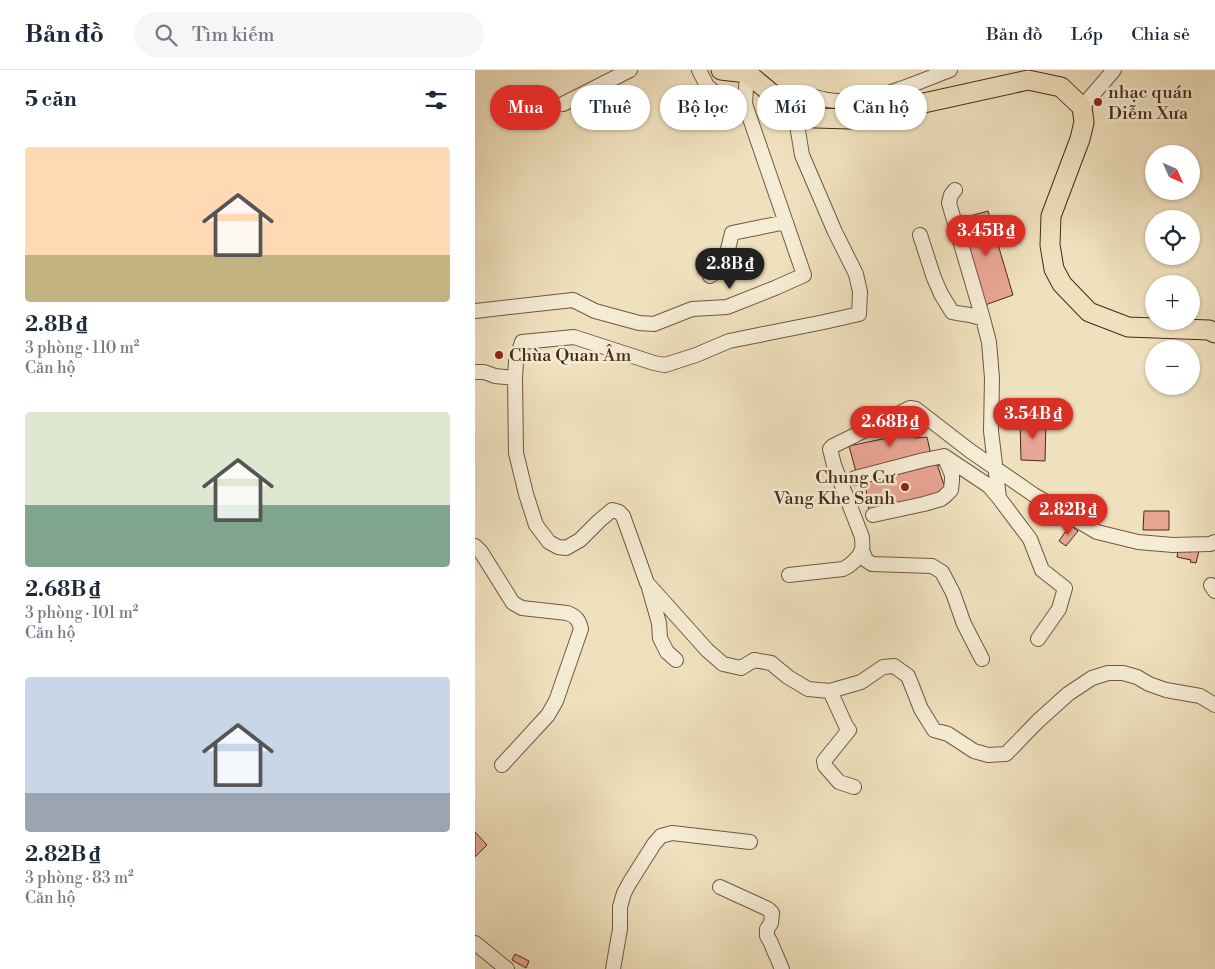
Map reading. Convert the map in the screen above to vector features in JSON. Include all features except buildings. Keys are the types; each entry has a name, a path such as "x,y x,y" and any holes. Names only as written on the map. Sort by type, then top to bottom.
{"highway":[{"path":"721,70 747,73 761,85"},
{"path":"825,118 851,119 1027,80 1061,87 1082,107 1084,122 1080,139 1051,216 1050,245 1054,269 1062,284 1089,312 1128,327 1209,330 1215,333"}],"street":[{"path":"563,104 630,70"},
{"path":"699,70 706,85"},
{"path":"825,100 846,101 873,98 950,70"},
{"path":"1082,107 1114,70"},
{"path":"475,311 573,300 595,311 639,323 654,324 692,309 727,307 804,275 745,104 747,73"},
{"path":"676,660 667,652 660,638 659,623 647,584 623,516 619,512 612,510 581,540 566,548 558,548 549,542 536,525 516,453 516,361 522,342 574,336 665,365 729,341 859,314 860,292 856,274 835,232 802,155 798,130"},
{"path":"955,190 951,195 949,203 989,342 992,378 991,431 999,498"},
{"path":"710,276 719,269 727,253 732,233 786,222"},
{"path":"920,234 934,278 952,312 973,314 983,319"},
{"path":"475,372 515,378"},
{"path":"981,659 942,572 932,566 872,564 867,560 862,550 860,531 831,455 830,449 833,446 910,408 916,409 996,470 1097,532 1138,542 1173,545 1215,542"},
{"path":"855,478 944,456 989,486 1030,539 1041,570 1065,588 1059,609 1038,639"},
{"path":"873,516 924,504 945,496 951,490 953,480 944,456"},
{"path":"475,546 481,552 513,603 522,608 574,615 579,621 581,629 556,701 548,715 503,765"},
{"path":"789,575 843,569 850,565 862,550"},
{"path":"647,584 707,650 723,664 741,668 754,660 771,663 788,677 808,689 830,690 861,682 883,667 894,666 908,676 921,709 934,730 948,734 974,751 988,755 1006,754 1068,694 1092,678 1108,673 1137,676 1149,684 1166,690 1200,696 1215,705"},
{"path":"830,690 845,726 849,730 824,762 825,766 839,782 854,787"},
{"path":"613,969 620,929 621,902 630,882 661,836 671,833 750,842"},
{"path":"720,887 768,909 772,914 771,923 767,929 767,936 782,969"},
{"path":"475,942 507,969"}],"place":[{"name":"nhạc quán Diễm Xưa","path":"1098,102"},
{"name":"Chùa Quan Âm","path":"499,355"},
{"name":"Chung Cư Vàng Khe Sanh","path":"905,487"}]}
